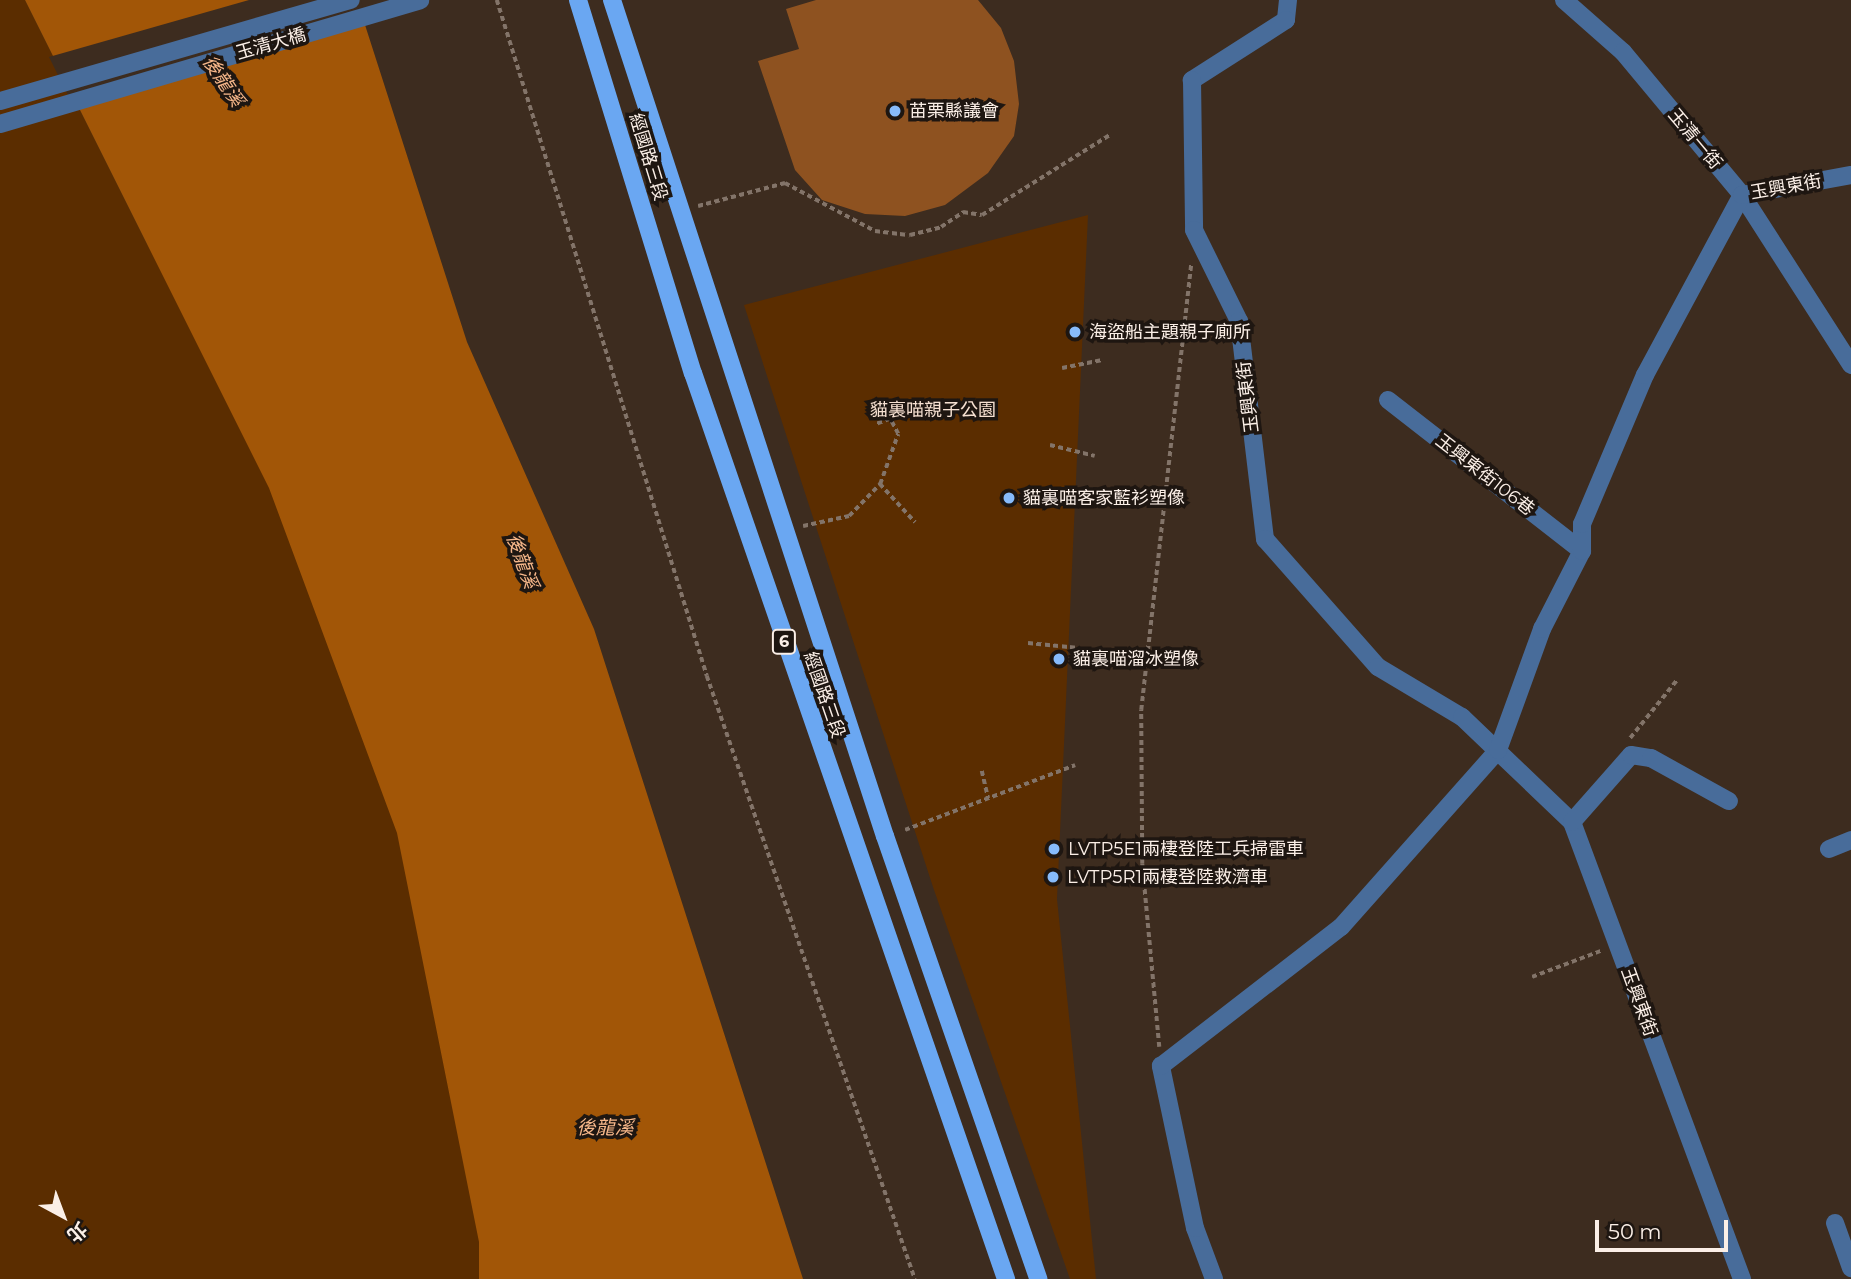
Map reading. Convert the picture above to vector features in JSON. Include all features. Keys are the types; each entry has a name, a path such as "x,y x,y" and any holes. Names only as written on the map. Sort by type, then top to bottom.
{"main road":[{"name":"經國路三段","path":"578,0 693,373 1006,1279"},
{"name":"經國路三段","path":"611,0 885,836 1038,1279"}],"street":[{"name":"玉清大橋","path":"0,101 351,0"},
{"name":"玉清大橋","path":"0,124 420,0"},
{"name":"玉興東街","path":"1288,0 1286,20 1192,80 1194,230 1239,321 1265,539 1378,667 1462,717 1572,822 1742,1279"},
{"name":"玉清一街","path":"1564,0 1623,52 1742,195 1848,354"},
{"name":"玉興東街","path":"1498,750 1542,629 1582,551 1582,524 1645,375 1742,195 1851,175"},
{"name":"玉興東街106巷","path":"1388,400 1582,551"},
{"path":"1214,1279 1195,1228 1161,1066 1341,927 1498,750"},
{"path":"1572,822 1624,760 1651,758 1729,801"},
{"path":"1829,849 1851,840"},
{"path":"1835,1223 1851,1268"}],"path":[{"path":"497,0 707,676 915,1279"},
{"path":"698,206 785,183 875,231 910,235 941,227 962,212 982,215 1111,134"},
{"path":"1161,1066 1142,864 1142,710 1194,230"},
{"path":"1062,368 1102,360"},
{"path":"803,526 849,516 880,484 898,433 890,419 877,424"},
{"path":"1050,445 1095,456"},
{"path":"880,484 915,522"},
{"path":"1028,643 1079,648"},
{"path":"1624,760 1621,749 1677,680"},
{"path":"905,830 1075,765"},
{"path":"982,771 988,799"},
{"path":"1532,976 1618,945"}],"green space":[{"path":"0,0 25,0 147,244 369,415 656,1279 0,1279"},
{"name":"貓裏喵親子公園","path":"1088,215 1057,899 1096,1279 1070,1279 933,887 744,305"}],"water":[{"name":"後龍溪","path":"25,0 357,0 467,342 594,629 803,1279 479,1279 479,1242 397,833 269,488"}],"pier":[{"path":"249,0 361,0 368,22 74,107 49,57"}],"building":[{"name":"苗栗縣議會","path":"816,0 978,0 1001,28 1014,61 1019,104 1014,136 988,173 945,205 905,216 865,214 822,200 795,170 758,61 799,49 786,9"}],"place":[{"name":"苗栗縣議會","path":"895,111"},
{"name":"海盜船主題親子廁所","path":"1075,332"},
{"name":"貓裏喵客家藍衫塑像","path":"1009,498"},
{"name":"貓裏喵溜冰塑像","path":"1059,659"},
{"name":"LVTP5E1兩棲登陸工兵掃雷車","path":"1054,849"},
{"name":"LVTP5R1兩棲登陸救濟車","path":"1053,877"}]}
